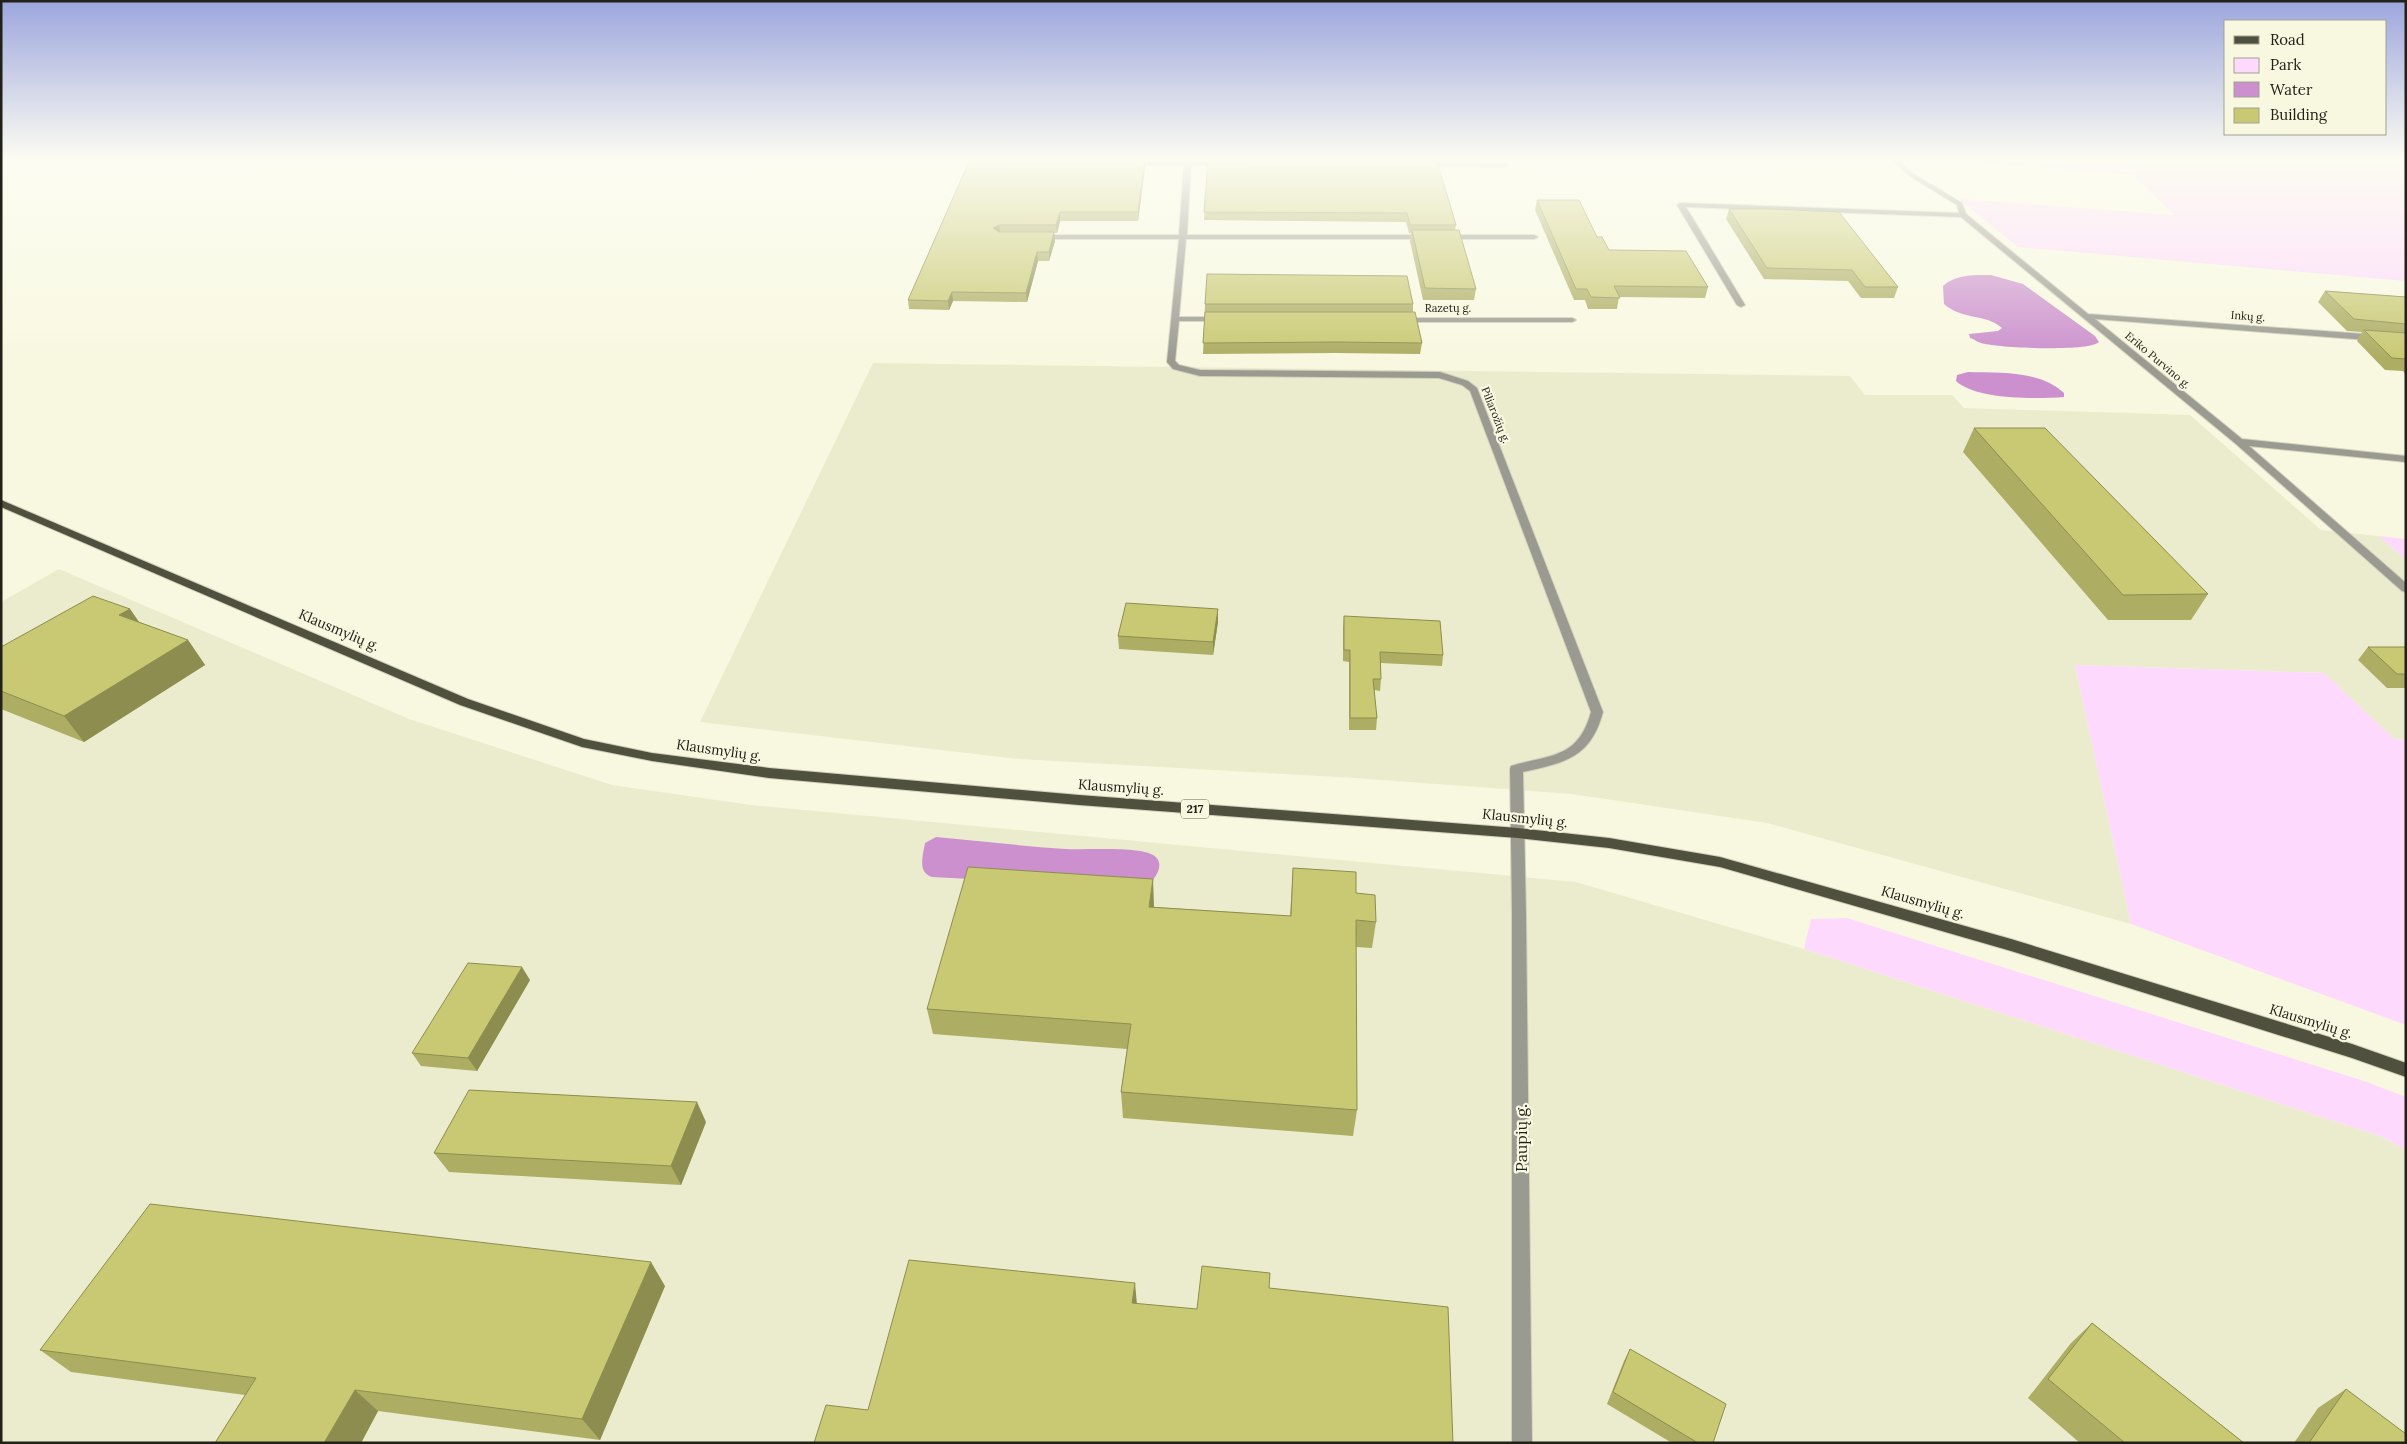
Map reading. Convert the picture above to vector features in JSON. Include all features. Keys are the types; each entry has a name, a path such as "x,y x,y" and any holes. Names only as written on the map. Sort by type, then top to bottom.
{"main road":[{"name":"Klausmylių g.","path":"1,503 464,702 582,743 652,758 768,773 1069,800 1518,833 1609,843 1720,862 2021,948 2352,1051 2406,1070"}],"street":[{"name":"Piliarožių g.","path":"1184,224 1171,362 1176,367 1187,372 1200,374 1440,376 1465,383 1474,390 1597,712 1594,729 1579,749 1557,760 1516,769 1518,833"},
{"path":"1692,224 1741,305"},
{"name":"Eriko Purvino g.","path":"1974,224 2239,442 2406,589"},
{"path":"1029,237 1534,236"},
{"name":"Inkų g.","path":"2087,316 2406,340"},
{"path":"1174,319 1233,319"},
{"name":"Razetų g.","path":"1393,320 1572,320"},
{"path":"2239,442 2406,459"},
{"name":"Paupių g.","path":"1518,833 1522,1443"}],"shaded area":[{"path":"873,363 1850,376 1865,395 1952,395 1964,408 2190,415 2321,530 2379,536 2406,560 2406,740 2394,739 2324,673 2075,665 2131,924 1767,823 1572,794 1354,778 1019,759 700,722"},
{"path":"59,569 409,719 612,785 751,805 1576,882 1804,949 2380,1136 2406,1150 2406,1443 1,1443 1,602"}],"green space":[{"path":"1990,224 2406,224 2406,281 2018,247"},
{"path":"2379,536 2406,539 2406,560"},
{"path":"2075,665 2324,673 2394,739 2406,740 2406,1025 2131,924"},
{"path":"1847,918 2364,1081 2406,1097 2406,1150 2380,1136 1804,949 1811,919"}],"water":[{"path":"1991,275 2023,284 2095,336 2099,342 2079,347 2023,348 1990,345 1970,338 1969,334 1998,331 2002,328 1989,320 1959,313 1944,304 1943,286 1959,277"},
{"path":"1968,372 2019,374 2043,380 2064,393 2064,397 2007,397 1978,392 1956,381 1957,375"},
{"path":"936,837 1065,849 1136,850 1153,855 1159,863 1159,868 1155,878 1143,888 932,877 924,871 922,858 925,843"}],"building":[{"path":"941,224 1056,224 999,225 993,228 999,232 1054,232 1049,252 1037,252 1026,293 952,292 948,301 908,300"},
{"path":"1410,224 1456,225 1410,225"},
{"path":"1548,224 1591,224 1597,237 1602,237 1609,250 1686,251 1708,287 1614,286 1620,298 1591,297 1587,289 1576,289"},
{"path":"1739,224 1849,224 1898,287 1865,287 1852,270 1767,268"},
{"path":"1412,230 1459,230 1476,289 1425,288"},
{"path":"1207,274 1407,276 1413,304 1205,304"},
{"path":"2325,291 2406,297 2406,324 2354,319"},
{"path":"1205,312 1415,312 1422,343 1203,343"},
{"path":"2364,330 2406,333 2406,359 2392,358"},
{"path":"1974,428 2045,428 2208,594 2123,595"},
{"path":"93,596 130,609 119,615 188,640 64,716 1,691 1,647"},
{"path":"1126,603 1218,609 1213,642 1118,636"},
{"path":"1344,616 1440,621 1443,655 1380,652 1381,679 1373,679 1377,718 1350,718 1350,650 1344,650"},
{"path":"2368,647 2406,647 2406,674 2397,674"},
{"path":"968,867 1153,879 1149,907 1291,916 1293,868 1356,872 1356,893 1375,895 1376,922 1356,920 1357,1110 1121,1092 1131,1024 927,1009"},
{"path":"468,963 522,967 468,1058 412,1053"},
{"path":"469,1090 697,1102 671,1166 434,1153"},
{"path":"150,1204 651,1262 582,1419 355,1390 324,1443 215,1443 256,1378 40,1350"},
{"path":"909,1260 1135,1283 1132,1303 1197,1309 1202,1266 1270,1273 1269,1288 1448,1307 1453,1443 814,1443 826,1405 868,1410"},
{"path":"2092,1323 2244,1443 2125,1443 2048,1379"},
{"path":"1630,1349 1726,1404 1713,1443 1698,1443 1613,1392"},
{"path":"2346,1389 2406,1434 2406,1443 2309,1443"}]}
